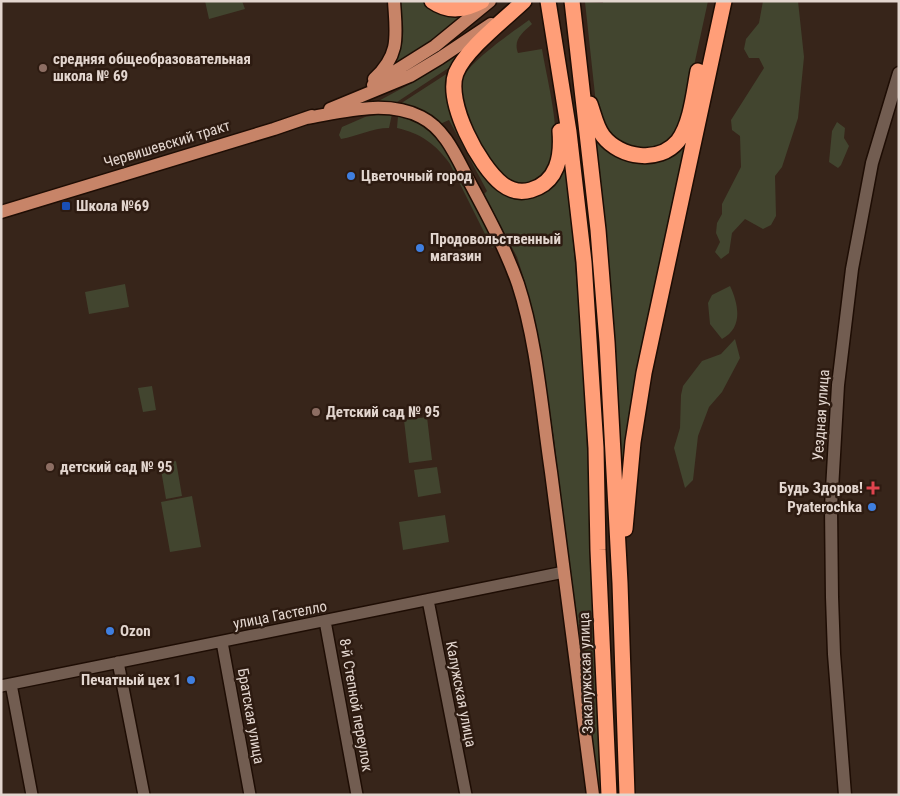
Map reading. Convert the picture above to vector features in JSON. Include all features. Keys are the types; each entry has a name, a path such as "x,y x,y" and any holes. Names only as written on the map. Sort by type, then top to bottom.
{"highway":[{"path":"432,1 445,8 452,9 467,8 482,1"},
{"path":"523,1 468,55 456,73 453,86 457,108 480,159 495,178 519,192 527,191 547,182 557,167 561,146 555,52 548,1"},
{"path":"578,52 590,105 598,128 604,136 618,149 626,152 642,155 666,151 677,141 686,123 713,1"},
{"path":"620,583 633,442 644,373 724,1"},
{"path":"573,7 601,262 614,452 627,795"},
{"name":"Закалужская улица","path":"555,52 569,132 584,262 596,448 598,550 609,795"}],"main road":[{"path":"346,102 381,72 392,56 396,38 394,1"},
{"name":"Червишевский тракт","path":"346,102 435,46 490,1"},
{"name":"Червишевский тракт","path":"1,212 306,118 393,84 421,70 523,1"},
{"path":"306,118 366,109 396,109 410,112 429,122 437,128 452,148 506,254 525,309 542,405 593,795"}],"street":[{"name":"Уездная улица","path":"845,795 834,654 832,597 831,506 836,418 854,260 872,163 899,73"},
{"name":"улица Гастелло","path":"6,685 564,572"},
{"name":"Калужская улица","path":"428,600 466,795"},
{"name":"8-й Степной переулок","path":"325,621 357,795"},
{"name":"Братская улица","path":"222,642 250,795"},
{"path":"118,662 144,795"},
{"path":"6,685 32,795"}],"green space":[{"path":"205,1 242,1 245,9 209,19"},
{"path":"399,1 423,1 430,7 469,14 393,66 399,51"},
{"path":"603,1 708,1 684,112 672,139 654,149 628,147 609,135 596,104 585,2 603,3"},
{"path":"763,1 798,1 804,57 798,118 782,167 775,176 776,216 771,225 763,229 745,219 732,233 729,253 721,259 715,252 720,242 716,233 717,223 722,214 722,204 741,167 740,136 732,130 731,120 764,68 759,58 749,58 744,49 746,39 759,23"},
{"path":"529,20 532,24 518,40 518,53 542,49 554,115 555,141 552,160 547,170 534,181 520,184 509,181 482,148 467,116 460,87 463,77 475,62"},
{"path":"464,50 453,65 394,104 373,104 421,78"},
{"path":"451,71 447,89 449,110 475,163 495,188 514,198 553,186 565,170 574,248 585,404 602,795 596,795 554,439 541,350 524,279 517,257 484,194 487,191 449,120 440,124 400,104"},
{"path":"392,114 389,128 377,129 341,139 339,135 342,127 365,117"},
{"path":"398,116 418,121 429,128 443,144 495,242 492,248 450,164 427,140 397,128"},
{"path":"837,122 845,128 844,138 849,146 838,168 829,162 832,131"},
{"path":"596,138 622,158 687,140 623,480 615,351"},
{"path":"125,284 129,307 89,314 85,292"},
{"path":"730,286 736,301 737,316 733,329 722,339 710,324 708,303 712,295"},
{"path":"735,339 740,358 722,392 709,407 698,436 693,480 685,488 674,448 680,428 683,386 702,361 721,354"},
{"path":"152,386 156,410 143,412 138,388"},
{"path":"427,417 432,460 409,463 404,420"},
{"path":"176,461 182,496 166,499 160,464"},
{"path":"437,467 441,493 418,497 414,470"},
{"path":"192,496 201,547 170,552 161,502"},
{"path":"445,515 449,542 403,550 399,522"}],"place":[{"name":"средняя общеобразовательная школа № 69","path":"43,68"},
{"name":"Цветочный город","path":"351,176"},
{"name":"Школа №69","path":"66,206"},
{"name":"Продовольственный магазин","path":"420,248"},
{"name":"Детский сад № 95","path":"316,412"},
{"name":"детский сад № 95","path":"50,467"},
{"name":"Будь Здоров!","path":"873,488"},
{"name":"Pyaterochka","path":"872,507"},
{"name":"Ozon","path":"110,631"},
{"name":"Печатный цех 1","path":"191,680"}]}
